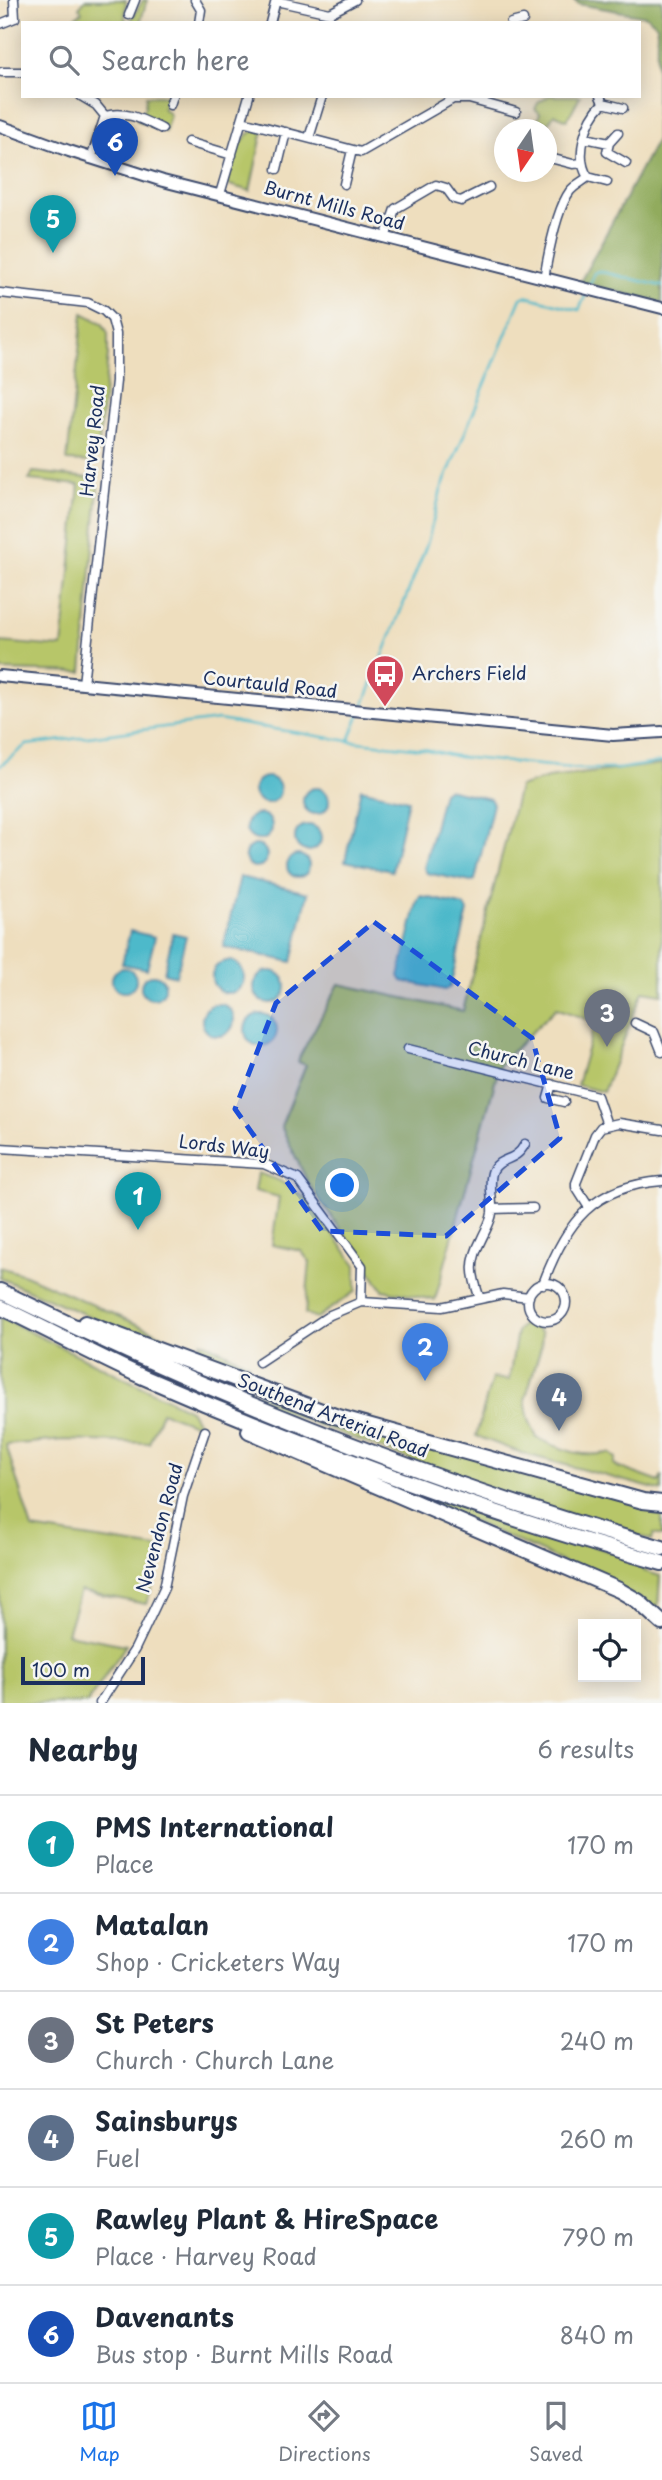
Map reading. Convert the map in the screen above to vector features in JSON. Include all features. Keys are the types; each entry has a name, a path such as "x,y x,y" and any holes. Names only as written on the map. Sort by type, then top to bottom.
{"highway":[{"path":"0,1289 335,1416 629,1498 662,1503"},
{"name":"Southend Arterial Road","path":"0,1289 147,1361 318,1432 491,1496 653,1551 662,1563"},
{"name":"Southend Arterial Road","path":"0,1307 142,1376 402,1480 538,1526 653,1551"},
{"path":"142,1376 234,1424 619,1590 638,1601 662,1623"}],"street":[{"path":"0,24 19,21 14,0"},
{"path":"128,15 135,0"},
{"path":"195,0 201,10 199,21"},
{"path":"271,21 276,1 330,13 355,0"},
{"path":"519,21 523,20"},
{"path":"2,72 20,72"},
{"path":"84,98 96,105 105,116"},
{"path":"220,194 248,98"},
{"path":"309,138 321,98"},
{"path":"242,121 360,152 453,99 465,99 516,112"},
{"path":"588,177 582,163 592,113 601,100 623,108"},
{"path":"105,116 115,113 128,114 162,129"},
{"path":"91,159 105,116"},
{"name":"Burnt Mills Road","path":"0,126 91,159 163,181 662,308"},
{"path":"277,169 286,132"},
{"path":"618,133 609,143 607,152 626,163"},
{"path":"585,138 609,143"},
{"path":"188,142 232,155"},
{"path":"344,184 352,150"},
{"path":"557,160 582,163"},
{"path":"588,177 607,182"},
{"path":"544,279 565,201 571,190 588,177"},
{"path":"385,238 395,209 436,185 446,188 454,199 461,201 489,187"},
{"name":"Harvey Road","path":"0,293 97,305 112,319 116,334 116,381 83,684"},
{"name":"Courtauld Road","path":"0,676 613,735 662,732"},
{"path":"635,1023 654,1032 662,1052"},
{"name":"Church Lane","path":"408,1049 597,1097 607,1125"},
{"path":"552,1084 548,1098 564,1102"},
{"path":"588,1206 576,1187 577,1179 601,1127 619,1123 662,1130"},
{"path":"480,1299 472,1274 472,1264 474,1253 491,1221 494,1167 517,1156 525,1144"},
{"name":"Lords Way","path":"0,1149 264,1164 298,1179 362,1266 361,1302"},
{"path":"543,1283 555,1250 588,1206 626,1187 662,1181"},
{"path":"492,1209 533,1208"},
{"path":"543,1283 552,1284 564,1294 566,1304 559,1316 553,1320 535,1317 530,1310 528,1297 543,1283"},
{"path":"259,1362 330,1315 361,1302 442,1307 503,1294 528,1297"},
{"name":"Nevendon Road","path":"100,1703 135,1649 164,1587 183,1496 205,1431"}],"highlighted area":[{"path":"374,922 532,1038 560,1138 446,1236 322,1231 235,1109 276,1003"}],"green space":[{"path":"85,0 126,0 125,19 128,21 71,21 82,12 79,7"},
{"path":"143,0 147,0 141,21 131,21"},
{"path":"574,0 662,0 662,303 580,282 656,141 657,25 646,16 578,4"},
{"path":"146,98 167,98 163,108 170,115 165,132 137,120 145,107"},
{"path":"546,98 579,98 567,120 554,114 551,119 538,119 540,113 535,109"},
{"path":"256,130 263,130 250,191 226,184 240,145"},
{"path":"83,313 102,323 108,333 98,453 90,462 67,461"},
{"path":"33,472 89,478 96,483 98,489 82,672 0,670 0,642 62,647 79,485 29,480"},
{"path":"662,764 662,994 643,991 603,1092 577,1085 595,1022 556,1008 500,1064 435,1300 383,1290 308,1183 281,1126 306,1065 298,1062 300,1056 339,984 463,1011 519,787 548,778"},
{"path":"258,1173 280,1181 308,1200 356,1265 356,1291 317,1318 305,1314 310,1262 301,1251 272,1245 279,1197 255,1191"},
{"path":"0,1267 25,1275 198,1351 201,1341 249,1364 243,1368 218,1366 98,1320 0,1278"},
{"path":"0,1317 190,1410 200,1426 162,1412 149,1443 64,1440 6,1445 32,1529 165,1549 146,1604 80,1591 67,1634 126,1645 87,1703 0,1703"},
{"path":"527,1320 542,1333 541,1347 525,1400 529,1420 537,1438 580,1454 609,1453 616,1458 614,1464 618,1467 659,1482 662,1476 662,1491 521,1453 476,1436 492,1378 509,1380 517,1331"},
{"path":"138,1348 297,1409 662,1508 662,1536 654,1534 652,1540 493,1491 221,1388"},
{"path":"353,1468 646,1563 644,1571 660,1576 658,1607 656,1609 550,1556"}],"water":[{"path":"267,777 276,781 280,790 276,799 267,803 258,799 254,790 258,781"},
{"path":"316,788 325,792 329,801 325,810 316,814 307,810 303,801 307,792"},
{"path":"361,789 408,800 392,871 345,861"},
{"path":"447,789 490,799 493,804 475,880 471,882 427,873 424,868 443,792"},
{"path":"259,814 268,818 272,827 268,836 259,840 250,836 246,827 250,818"},
{"path":"308,825 317,829 321,838 317,847 308,851 299,847 295,838 299,829"},
{"path":"256,845 266,852 267,856 260,866 256,867 246,860 245,856 252,846"},
{"path":"298,855 308,862 309,866 302,876 298,877 288,870 287,866 294,856"},
{"path":"240,877 308,893 292,962 223,947"},
{"path":"421,896 465,906 468,911 450,987 445,990 402,981 399,976"},
{"path":"130,931 155,937 147,969 122,964"},
{"path":"173,933 186,936 176,976 164,973"},
{"path":"228,961 239,966 244,977 239,988 228,993 217,988 212,977 217,966"},
{"path":"124,968 133,971 136,980 133,989 124,992 115,989 112,980 115,971"},
{"path":"270,971 281,976 286,987 281,998 270,1003 259,998 254,987 259,976"},
{"path":"153,975 162,978 165,987 162,996 153,999 144,996 141,987 144,978"},
{"path":"218,1004 229,1009 234,1020 229,1031 218,1036 207,1031 202,1020 207,1009"},
{"path":"261,1014 272,1019 277,1030 272,1041 261,1046 250,1041 245,1030 250,1019"}],"waterway":[{"path":"589,286 594,273 598,271 662,286"},
{"path":"362,709 427,544 441,490 521,298 525,296 579,310 587,292"},
{"path":"359,715 349,741 424,749 459,757 580,769 619,769 662,762"},
{"path":"0,766 26,745 218,720 349,741"}],"place":[{"name":"Davenants","path":"115,176"},
{"name":"Rawley Plant & HireSpace","path":"53,253"},
{"name":"Archers Field","path":"385,708"},
{"name":"St Peters","path":"607,1047"},
{"name":"PMS International","path":"138,1230"},
{"name":"Matalan","path":"425,1381"},
{"name":"Sainsburys","path":"559,1431"}]}
